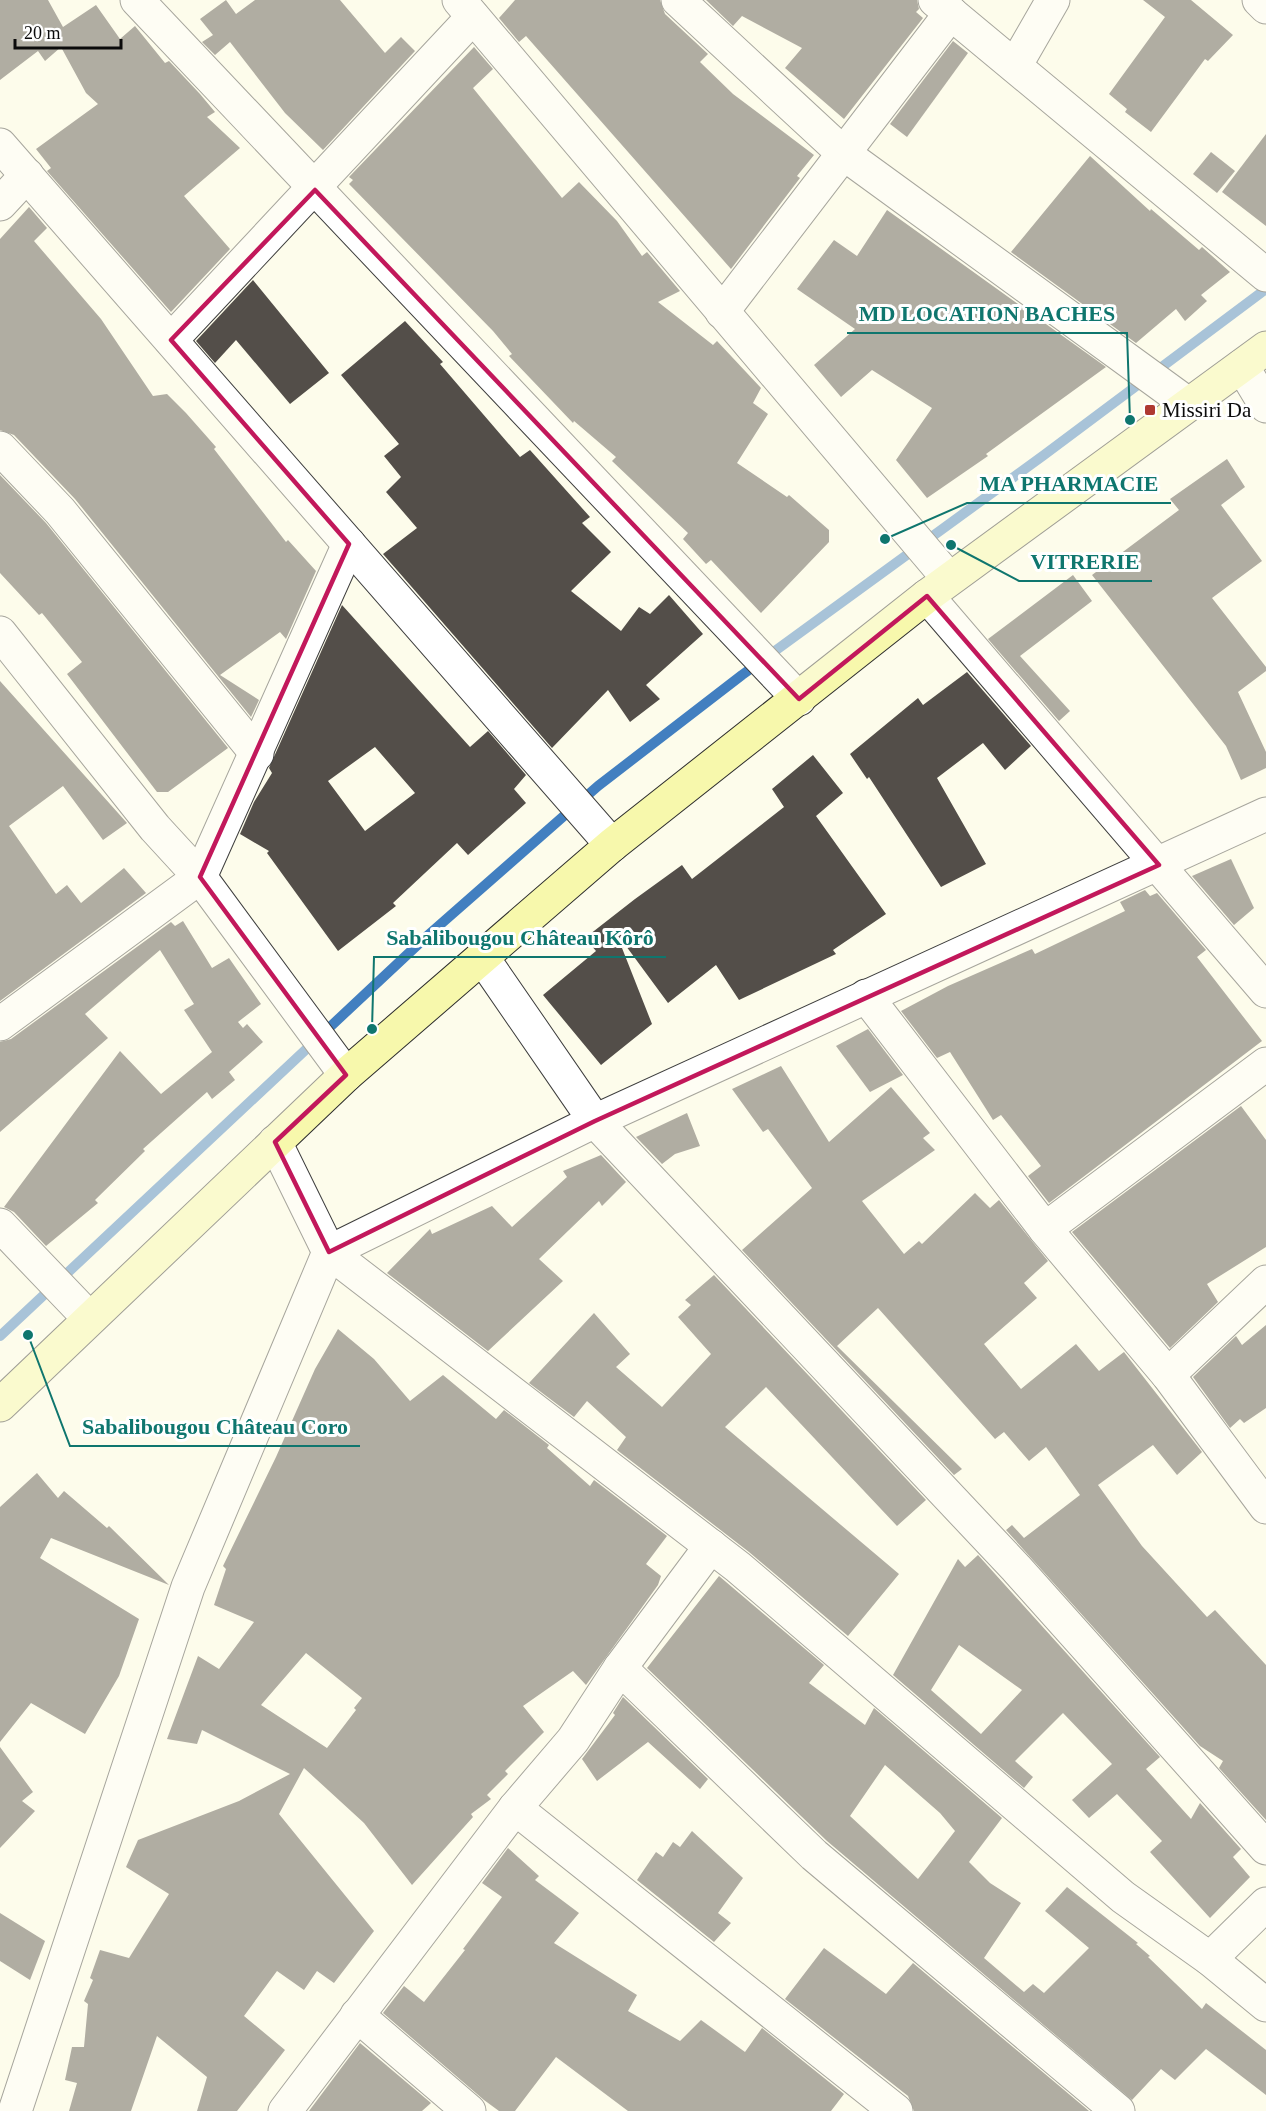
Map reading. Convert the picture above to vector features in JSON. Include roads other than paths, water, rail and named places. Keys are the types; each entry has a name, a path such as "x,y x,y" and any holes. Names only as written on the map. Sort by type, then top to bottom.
{"main road":[{"path":"0,1405 88,1318 346,1075 612,845 938,587 1254,357"}],"street":[{"path":"136,0 799,699"},
{"path":"678,0 843,153 1188,404"},
{"path":"1015,66 1053,0"},
{"path":"1259,0 1266,7"},
{"path":"722,312 843,153 943,6 1266,275"},
{"path":"171,340 315,189 466,9 722,312 1159,865 1266,991"},
{"path":"0,145 612,845"},
{"path":"0,204 27,175"},
{"path":"1254,357 1266,406"},
{"path":"0,448 60,511 257,754"},
{"path":"0,1024 200,877 349,544"},
{"path":"0,633 155,828 200,877 346,1075"},
{"path":"15,2111 188,1587 329,1252 595,1120 1159,865 1259,825"},
{"path":"482,957 595,1120 1016,1568 1266,1848"},
{"path":"866,996 1045,1229 1168,1374 1266,1507"},
{"path":"1045,1229 1266,1064"},
{"path":"275,1142 329,1252 711,1546 1123,1897 1210,1959 1266,2005"},
{"path":"0,1225 88,1318"},
{"path":"1168,1374 1266,1282"},
{"path":"285,2111 515,1808 573,1740 620,1668 711,1546"},
{"path":"620,1668 814,1855 1118,2111"},
{"path":"515,1808 896,2111"},
{"path":"1210,1959 1266,1904"},
{"path":"357,2015 469,2111"},
{"path":"0,2106 7,2111"}],"waterway":[{"path":"0,1336 426,937 598,786 742,675 1044,455 1266,289"}],"place":[{"name":"Missiri Da","path":"1150,410"},
{"name":"MD LOCATION BACHES","path":"1130,420"},
{"name":"MA PHARMACIE","path":"885,539"},
{"name":"VITRERIE","path":"951,545"},
{"name":"Sabalibougou Château Kôrô","path":"372,1029"},
{"name":"Sabalibougou Château Coro","path":"28,1335"}]}
